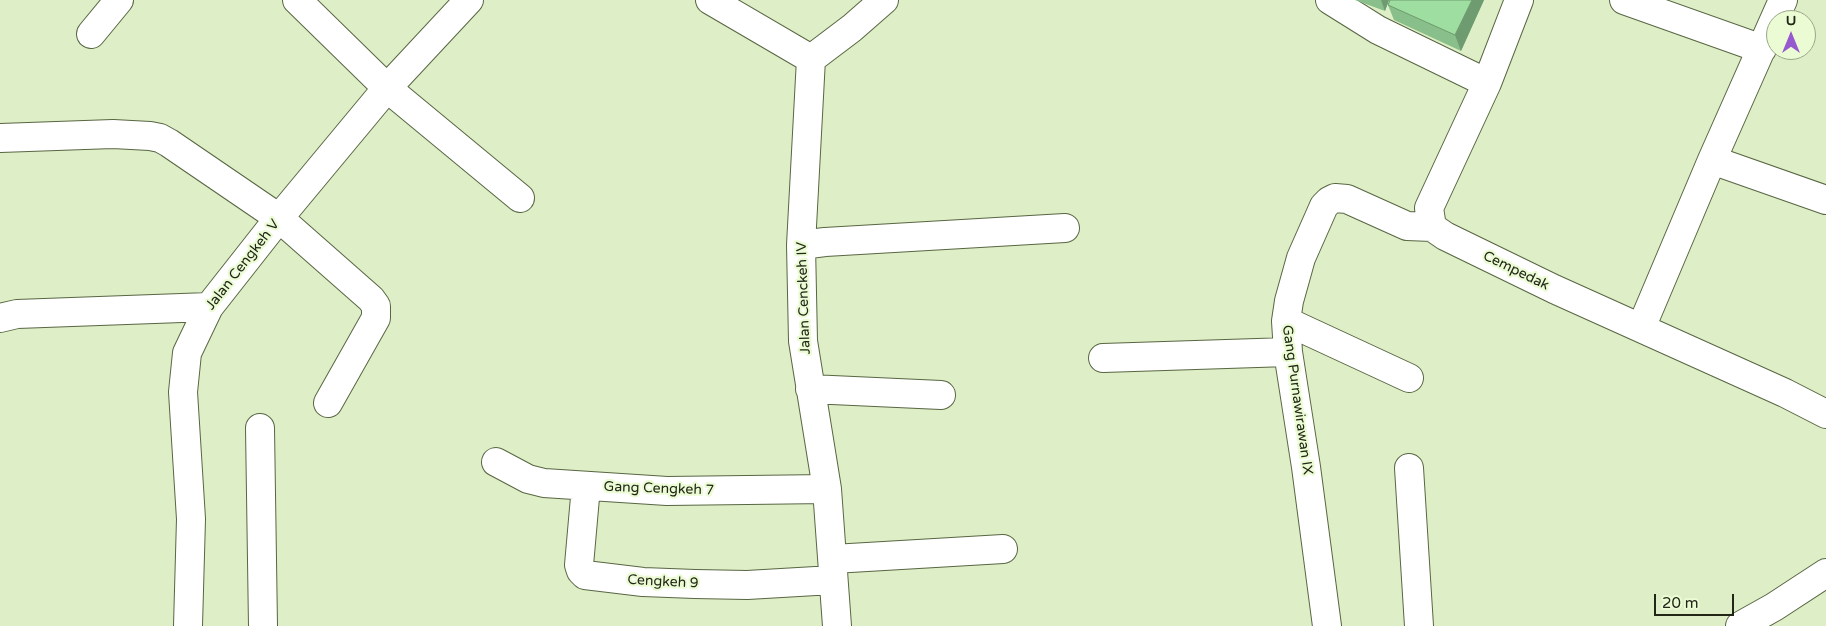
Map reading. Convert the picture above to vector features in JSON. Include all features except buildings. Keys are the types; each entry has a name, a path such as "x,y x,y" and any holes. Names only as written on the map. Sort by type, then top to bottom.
{"street":[{"path":"91,34 120,0"},
{"path":"297,0 387,88 520,198"},
{"name":"Jalan Cengkeh V","path":"188,626 191,519 183,392 184,371 188,353 209,306 387,88 469,0"},
{"path":"710,0 811,59 846,33 884,0"},
{"path":"1330,0 1378,30 1487,83"},
{"path":"1432,227 1429,208 1487,83 1519,0"},
{"path":"1624,0 1762,49"},
{"path":"1641,328 1712,160 1783,0"},
{"name":"Jalan Cenckeh IV","path":"811,59 801,245 803,341 827,489 837,626"},
{"path":"0,138 113,134 160,138 279,218 372,299 376,306 376,318 328,403"},
{"path":"1712,160 1826,200"},
{"name":"Gang Purnawirawan IX","path":"1327,626 1306,467 1288,352 1286,321 1289,301 1301,258 1328,201 1335,198 1347,199 1407,226 1432,227"},
{"name":"Cempedak","path":"1432,227 1445,236 1554,289 1784,393 1826,414"},
{"path":"801,245 1064,228"},
{"path":"0,318 17,314 209,306"},
{"path":"1286,321 1409,378"},
{"path":"1103,358 1288,352"},
{"path":"810,390 941,395"},
{"path":"260,428 263,626"},
{"name":"Gang Cengkeh 7","path":"496,462 528,479 544,483 667,491 827,489"},
{"path":"1409,468 1419,626"},
{"name":"Cengkeh 9","path":"586,486 579,565 585,575 644,582 746,584 833,569"},
{"path":"833,569 1004,549"},
{"path":"1740,626 1774,608 1826,573"}]}
